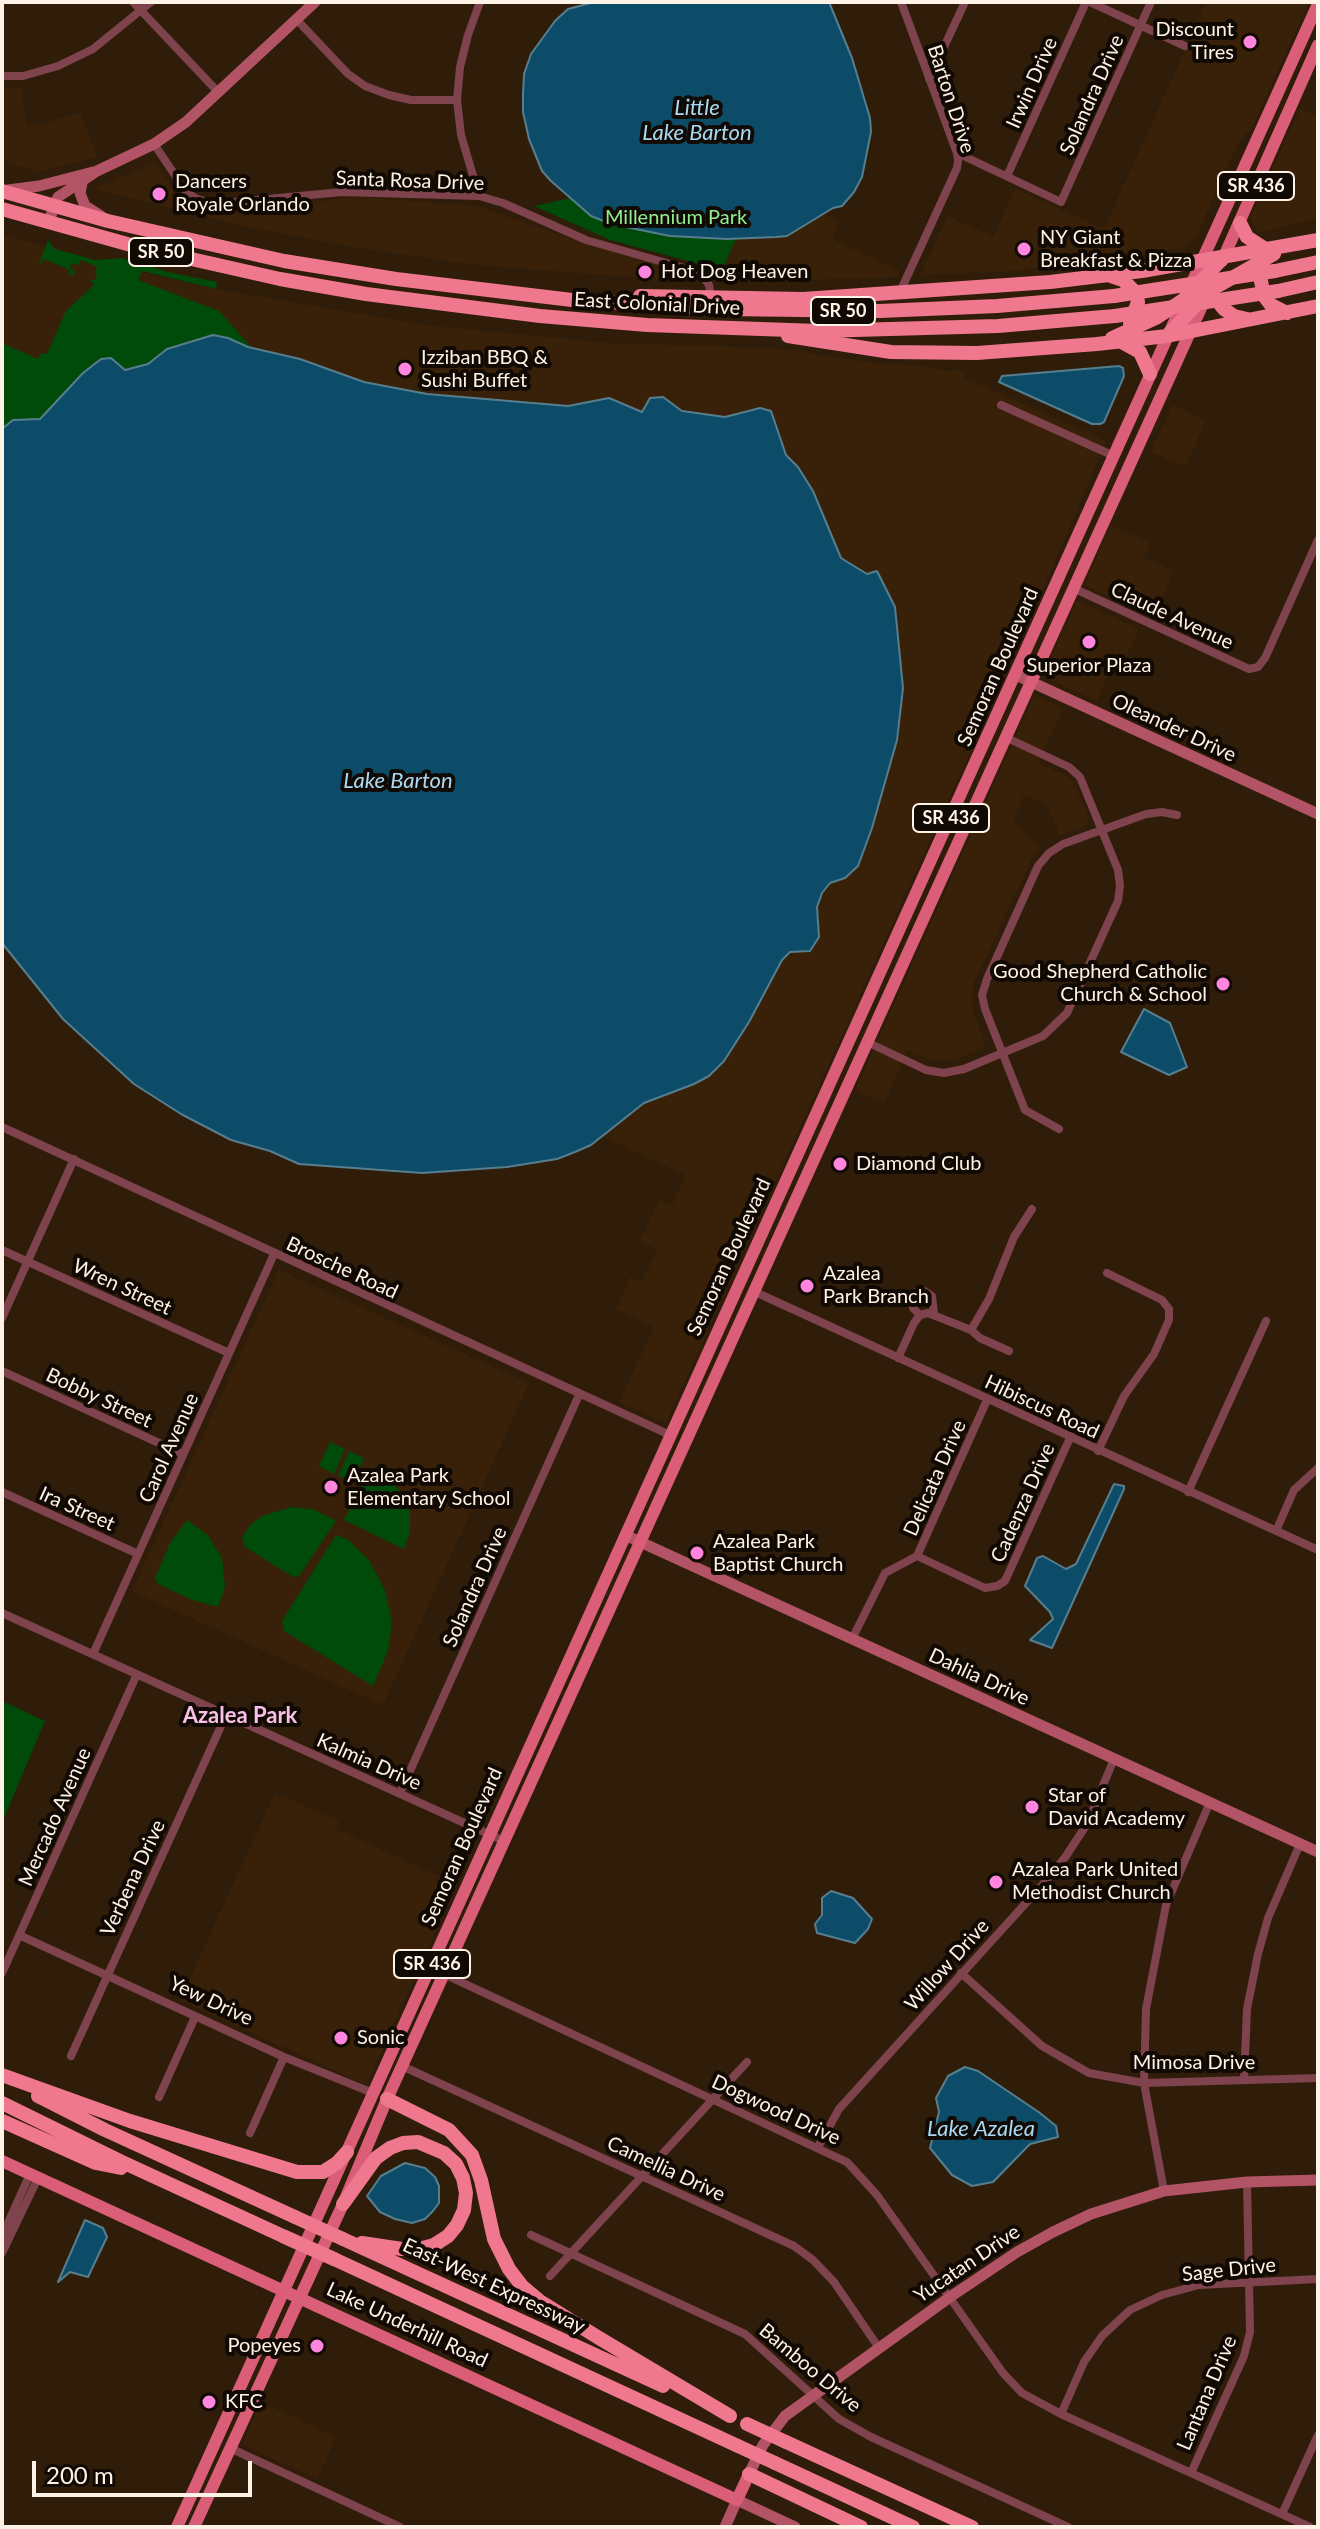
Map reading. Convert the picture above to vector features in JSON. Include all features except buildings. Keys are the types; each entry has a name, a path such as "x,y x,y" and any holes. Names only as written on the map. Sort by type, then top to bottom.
{"highway":[{"name":"East Colonial Drive","path":"2,191 108,221 237,252 370,276 572,300 724,309 880,311 1011,306 1114,296 1318,262"},
{"name":"East Colonial Drive","path":"2,209 179,257 366,294 578,320 757,330 951,328 1115,316 1318,282"},
{"path":"1240,223 1247,237 1266,254"},
{"path":"1206,285 1266,254 1318,240"},
{"path":"572,300 642,296 803,299 1109,275 1224,257 1266,254"},
{"path":"1266,254 1260,276 1264,296 1271,305 1287,313"},
{"path":"1167,336 1224,257"},
{"path":"1200,261 1206,285 1224,309 1234,316 1256,319"},
{"path":"1142,271 1165,280 1185,307 1191,332"},
{"path":"1109,275 1130,284 1138,302 1135,314 1120,338"},
{"path":"329,287 353,285 370,276"},
{"path":"366,294 387,286 469,297 490,291"},
{"path":"757,330 819,343 891,352 977,353 1167,336 1318,306"},
{"path":"1120,338 1156,318 1185,307"},
{"path":"1120,338 1140,352 1150,374"},
{"path":"2,2076 130,2121 297,2172 323,2172 347,2152"},
{"name":"East-West Expressway","path":"2,2076 105,2130 972,2527"},
{"path":"380,2096 449,2130 472,2155 494,2239 509,2269 522,2286 541,2302 730,2416"},
{"path":"2,2103 141,2171 913,2527"},
{"path":"2,2121 96,2163 141,2171"},
{"path":"343,2204 376,2158 403,2143 418,2142 444,2153 456,2164 466,2193 464,2210 457,2225 434,2245 402,2249 343,2239"},
{"path":"749,2474 861,2527"}],"main road":[{"name":"SR 436","path":"1185,307 1200,261 1318,4"},
{"path":"1311,60 1316,30 1312,18"},
{"name":"SR 436","path":"1224,257 1318,45"},
{"name":"Semoran Boulevard","path":"177,2527 347,2152 402,2066 1191,332 1206,285"},
{"name":"Semoran Boulevard","path":"194,2527 343,2204 380,2096 490,1834 1167,336"},
{"path":"862,1015 859,1029 867,1042"},
{"path":"852,1036 859,1049 857,1064"},
{"path":"753,1291 749,1274 754,1251"},
{"path":"737,1289 742,1306 737,1326"},
{"name":"Lake Underhill Road","path":"2,2161 737,2500"},
{"name":"Yucatan Drive","path":"737,2500 749,2474"}],"street":[{"path":"133,2 219,93"},
{"path":"2,76 23,76 58,66 93,49 151,2"},
{"path":"2,191 97,171 154,144 186,122 219,93 315,2"},
{"path":"479,196 461,135 457,100 460,67 480,2"},
{"name":"Barton Drive","path":"900,292 957,168 957,153 901,2"},
{"path":"929,79 965,2"},
{"path":"1088,2 1185,46"},
{"name":"Irwin Drive","path":"1007,176 1088,2"},
{"name":"Solandra Drive","path":"1007,176 1061,202 1151,2"},
{"path":"297,20 348,74 365,86 411,100 457,100"},
{"name":"Santa Rosa Drive","path":"154,144 185,190 207,202 342,192 479,196 503,203 586,240 691,270 704,278 709,285 711,298"},
{"path":"957,153 1007,176"},
{"path":"48,204 97,171"},
{"path":"42,221 51,183"},
{"path":"82,183 80,193 85,206 108,221"},
{"path":"1001,405 1114,456"},
{"name":"Claude Avenue","path":"1073,588 1249,669 1258,667 1265,658 1318,540"},
{"name":"Oleander Drive","path":"1016,675 1318,814"},
{"path":"867,1042 926,1070 944,1073 964,1069 1043,1036 1067,1013 1118,901 1118,870 1080,777 1069,767 1005,737"},
{"path":"1059,1129 1025,1110 1001,1053 982,995 1038,866 1049,853 1063,844 1146,814 1162,812 1177,815"},
{"name":"Brosche Road","path":"2,1127 670,1435"},
{"path":"2,1318 74,1159"},
{"path":"971,1330 989,1299 1014,1237 1032,1209"},
{"name":"Wren Street","path":"2,1250 229,1353"},
{"name":"Carol Avenue","path":"93,1654 274,1254"},
{"path":"1098,1451 1124,1396 1154,1354 1169,1320 1169,1309 1162,1300 1107,1273"},
{"path":"934,1314 932,1296 923,1290 916,1292 912,1297 913,1308 920,1315 934,1314 1009,1351"},
{"name":"Hibiscus Road","path":"753,1291 1318,1550"},
{"path":"898,1358 920,1315"},
{"path":"1188,1492 1266,1321"},
{"name":"Bobby Street","path":"2,1371 183,1454"},
{"name":"Solandra Drive","path":"400,1793 579,1395"},
{"name":"Delicata Drive","path":"852,1639 885,1573 917,1556 987,1400"},
{"name":"Cadenza Drive","path":"917,1556 985,1588 1005,1581 1070,1438"},
{"path":"1276,1531 1294,1490 1318,1468"},
{"name":"Ira Street","path":"2,1492 138,1554"},
{"name":"Dahlia Drive","path":"625,1535 1318,1852"},
{"name":"Kalmia Drive","path":"2,1613 504,1841"},
{"name":"Mercado Avenue","path":"2,1973 137,1674"},
{"name":"Verbena Drive","path":"71,2056 226,1715"},
{"name":"Willow Drive","path":"818,2147 839,2109 1066,1856 1087,1824 1114,1759"},
{"path":"1164,2191 1144,2083 1146,2009 1166,1905 1210,1802"},
{"path":"1244,2080 1247,2009 1258,1954 1268,1918 1300,1844"},
{"name":"Yew Drive","path":"19,1935 284,2057 380,2096"},
{"name":"Mimosa Drive","path":"961,1973 1042,2046 1089,2073 1144,2083 1318,2078"},
{"name":"Dogwood Drive","path":"444,1974 847,2162 877,2195 1003,2373 1022,2393 1061,2414 1310,2527"},
{"path":"159,2097 195,2017"},
{"path":"250,2133 284,2057"},
{"path":"550,2276 747,2062"},
{"name":"Camellia Drive","path":"402,2066 794,2246 834,2282 879,2348"},
{"path":"2,2236 34,2176"},
{"path":"2,2253 34,2176"},
{"name":"Yucatan Drive","path":"749,2474 772,2430 785,2416 950,2297 1053,2232 1091,2214 1164,2191 1247,2182 1318,2180"},
{"name":"Lantana Drive","path":"1191,2473 1244,2356 1250,2332 1247,2182"},
{"name":"Bamboo Drive","path":"531,2235 745,2334 839,2419 871,2437 1068,2527"},
{"name":"Sage Drive","path":"1061,2414 1084,2362 1102,2336 1130,2310 1162,2295 1199,2285 1318,2279"},
{"path":"1282,2514 1318,2435"},
{"path":"230,2448 400,2527"},
{"name":"Yucatan Drive","path":"725,2527 737,2500"},
{"name":"Lake Underhill Road","path":"737,2500 795,2527"}],"shaded area":[{"path":"1207,2 1309,2 1252,128 1237,144 1197,235 1184,248 1014,271 920,275 948,216 993,237 1015,189 1104,229"},
{"path":"21,87 28,127 81,113 97,157 38,172 2,160 2,88"},
{"path":"1300,108 1318,116 1318,218 1258,233 1250,218"},
{"path":"155,162 181,201 200,211 360,197 477,206 592,246 666,266 666,280 478,265 352,247 239,225 90,188"},
{"path":"761,184 840,221 832,239 900,271 897,277 748,282 722,270"},
{"name":"Lake Barton","path":"2,234 111,266 216,289 425,325 608,343 773,348 875,363 924,366 943,371 964,370 965,378 1106,441 1032,616 666,1423 619,1402 654,1327 616,1309 630,1277 642,1282 657,1250 640,1241 659,1200 672,1205 685,1175 378,1032 2,780"},
{"path":"1173,405 1206,420 1185,467 1151,452"},
{"path":"1111,525 1150,542 1144,557 1174,571 1153,617 1084,585"},
{"name":"Superior Plaza","path":"1077,601 1139,629 1125,659 1117,656 1097,701 1042,676"},
{"path":"1034,695 1063,708 1038,763 1065,775 1075,785 1089,819 1088,825 1060,836 1047,804 1024,795 1013,821 1040,848 1033,856 973,985 972,1009 984,1048 951,1061 931,1060 908,1050 884,1103 855,1090"},
{"name":"Azalea Park Elementary School","path":"279,1270 529,1383 383,1705 132,1591"},
{"path":"275,1793 339,1821 336,1829 457,1884 368,2082 364,2084 180,2000"},
{"path":"261,2402 336,2437 317,2479 242,2444"}],"green space":[{"name":"Millennium Park","path":"671,176 752,203 722,270 610,240 534,206"},
{"path":"48,240 55,249 95,260 122,258 217,282 216,289 142,271 138,280 219,311 252,348 192,340 167,349 148,364 124,370 111,358 83,373 40,419 13,421 2,429 2,343 38,359 41,353 47,354 66,311 94,285 90,280 95,280 97,275 97,267 81,260 78,265 72,263 73,276 68,274 70,270 44,259 39,263"},
{"path":"330,1442 345,1449 334,1474 319,1466"},
{"path":"349,1451 364,1458 353,1483 338,1475"},
{"path":"371,1467 388,1476 404,1497 410,1513 410,1532 404,1549 344,1520"},
{"path":"291,1507 313,1509 336,1521 299,1576 293,1577 245,1547 242,1538 250,1525 262,1516"},
{"path":"187,1520 208,1535 222,1558 225,1587 218,1607 192,1600 158,1584 155,1578 170,1543"},
{"path":"336,1535 347,1539 369,1560 385,1590 392,1622 388,1651 373,1686 284,1631 282,1621"},
{"path":"2,1701 45,1721 2,1823"}],"water":[{"name":"Little Lake Barton","path":"595,2 829,2 852,58 870,118 871,132 862,177 854,192 842,206 833,208 787,236 727,239 670,236 611,224 591,216 542,171 529,139 523,94 524,74 531,54 555,21 568,9"},
{"name":"Lake Barton","path":"213,335 300,359 364,382 427,394 568,406 609,398 642,412 650,398 663,397 682,411 725,417 760,408 771,411 786,455 798,467 813,491 841,558 867,574 877,571 895,607 903,688 897,740 858,866 845,878 830,883 822,893 817,907 819,937 810,951 790,952 782,960 749,1022 724,1061 709,1076 644,1103 591,1145 557,1159 507,1167 422,1173 299,1164 270,1151 231,1140 181,1114 134,1084 63,1019 2,943 2,429 13,420 40,419 83,373 101,359 111,358 125,370 148,364 167,349"},
{"path":"1123,368 1124,376 1104,422 1100,424 1092,424 999,382 1002,376"},
{"path":"1144,1009 1170,1023 1187,1067 1169,1075 1121,1052"},
{"path":"1114,1484 1124,1486 1124,1489 1052,1648 1030,1640 1053,1619 1025,1586 1037,1558 1043,1556 1066,1569 1076,1564"},
{"path":"831,1891 853,1898 872,1919 868,1929 855,1943 817,1933 815,1924 822,1915 822,1898"},
{"name":"Lake Azalea","path":"965,2067 978,2071 1040,2113 1056,2126 1058,2137 1030,2144 993,2182 972,2186 952,2175 930,2148 939,2112 936,2098 948,2076"},
{"path":"405,2163 425,2168 439,2186 439,2203 425,2219 412,2223 380,2212 367,2196 381,2176"},
{"path":"85,2220 103,2228 107,2237 88,2277 70,2272 58,2282"}],"place":[{"name":"Discount Tires","path":"1250,42"},
{"name":"Dancers Royale Orlando","path":"159,194"},
{"name":"NY Giant Breakfast & Pizza","path":"1024,249"},
{"name":"Hot Dog Heaven","path":"645,272"},
{"name":"Izziban BBQ & Sushi Buffet","path":"405,369"},
{"name":"Superior Plaza","path":"1089,642"},
{"name":"Good Shepherd Catholic Church & School","path":"1223,984"},
{"name":"Diamond Club","path":"840,1164"},
{"name":"Azalea Park Branch","path":"807,1286"},
{"name":"Azalea Park Elementary School","path":"331,1487"},
{"name":"Azalea Park Baptist Church","path":"697,1553"},
{"name":"Star of David Academy","path":"1032,1807"},
{"name":"Azalea Park United Methodist Church","path":"996,1882"},
{"name":"Sonic","path":"341,2038"},
{"name":"Popeyes","path":"317,2346"},
{"name":"KFC","path":"209,2402"}],"district":[{"name":"Azalea Park","path":"240,1716"}]}
